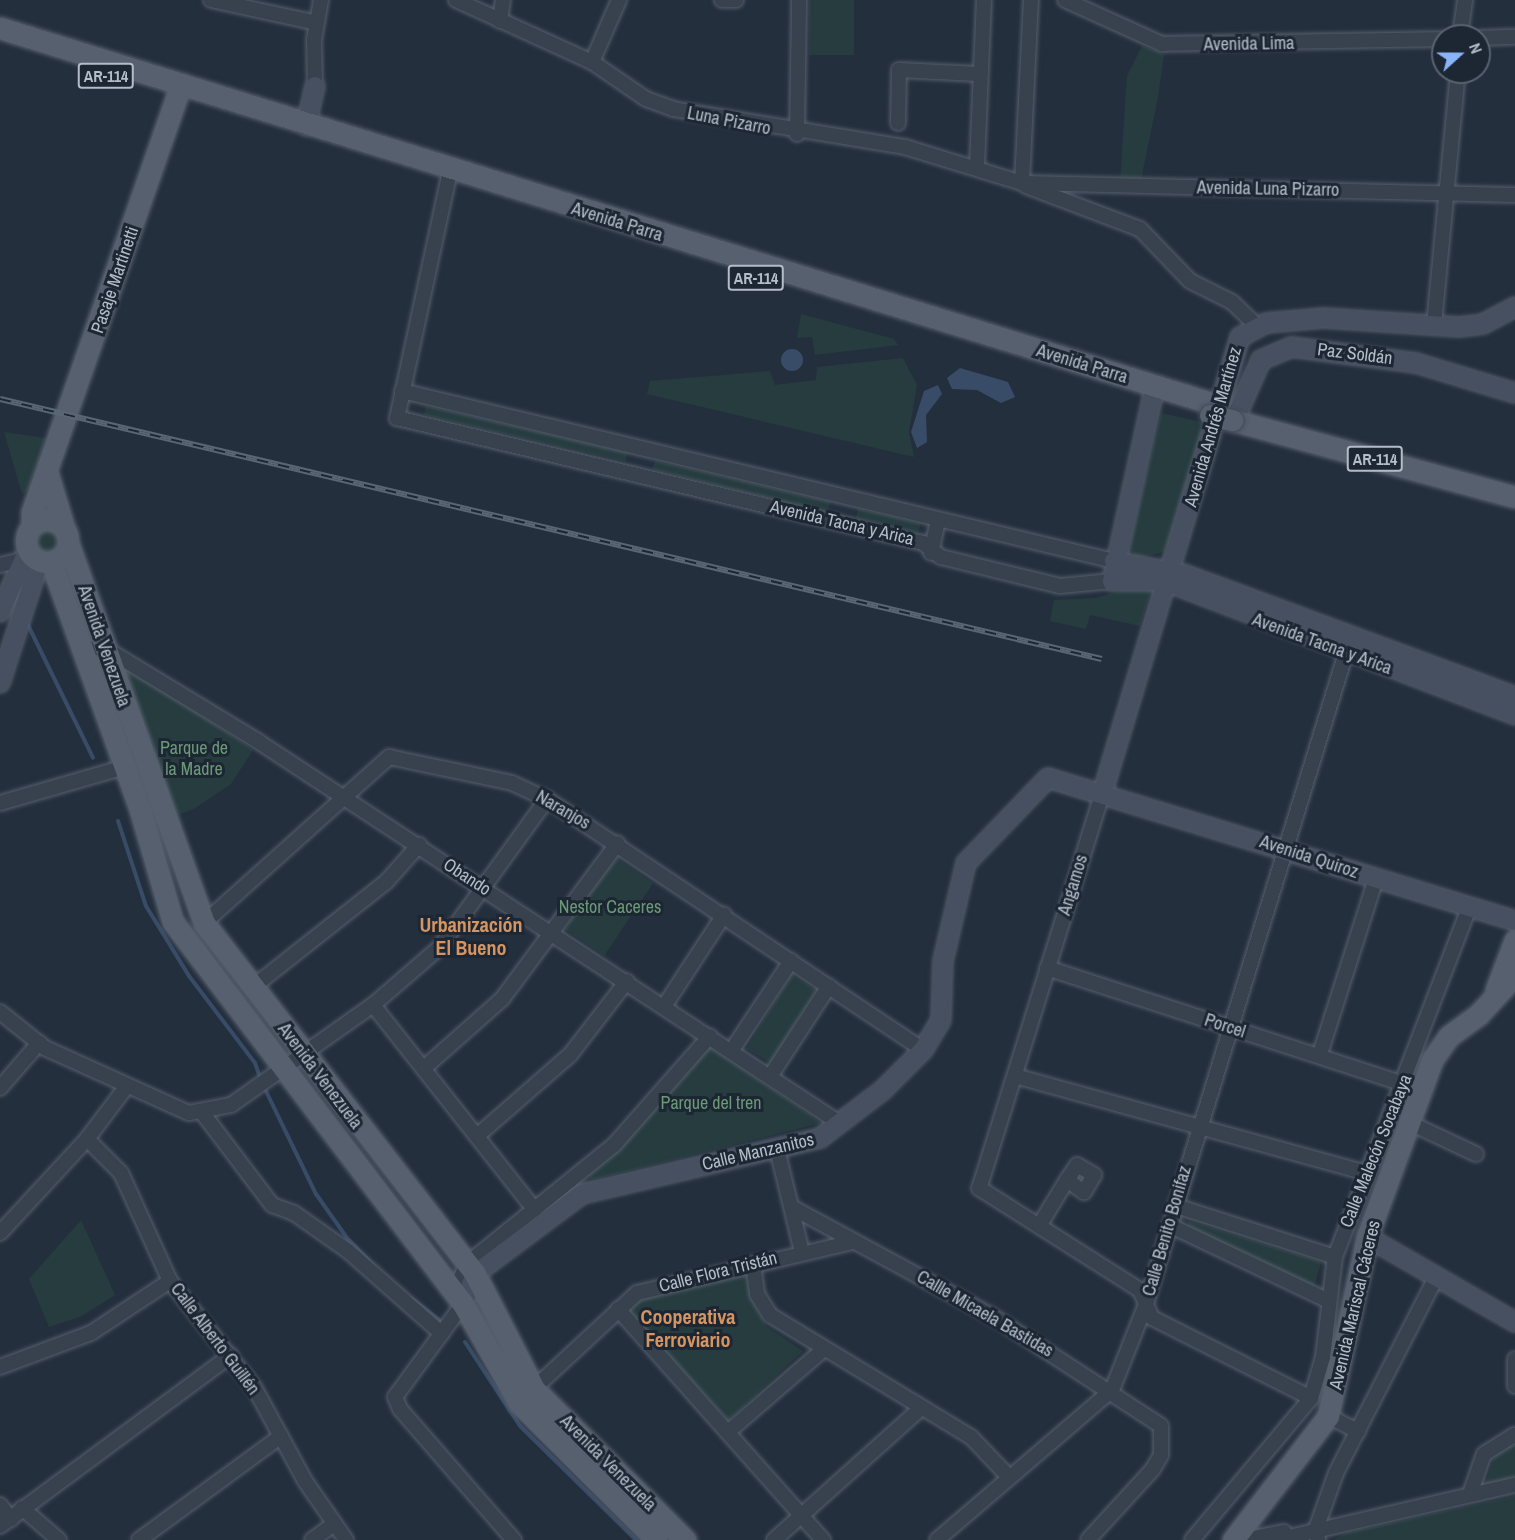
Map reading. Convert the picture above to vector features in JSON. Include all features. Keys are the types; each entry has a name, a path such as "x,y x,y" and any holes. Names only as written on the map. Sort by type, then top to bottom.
{"main road":[{"name":"Avenida Parra","path":"0,28 179,93"},
{"name":"Avenida Parra","path":"0,42 179,93 448,177 1235,415"},
{"name":"Pasaje Martinetti","path":"28,553 47,472 179,93"},
{"name":"AR-114","path":"1235,415 1515,484"},
{"name":"AR-114","path":"1235,415 1515,497"},
{"path":"47,472 66,535"},
{"path":"28,553 45,520 66,535"},
{"path":"28,553 66,535"},
{"name":"Avenida Venezuela","path":"66,535 125,767 173,922 276,1069 526,1396 656,1540"},
{"name":"Avenida Venezuela","path":"28,553 94,649 204,923 304,1056 471,1269 526,1396 685,1540"},
{"name":"Avenida Mariscal Cáceres","path":"1233,1540 1328,1416 1367,1237 1410,1123 1440,1047 1492,1000 1510,970 1515,942"}],"street":[{"path":"211,0 317,23"},
{"path":"305,132 315,86 317,23 321,0"},
{"name":"Luna Pizarro","path":"456,0 592,62 646,99 673,109 796,134 905,147 977,166 1022,183"},
{"path":"500,21 503,0"},
{"path":"592,62 619,0"},
{"path":"722,0 736,0"},
{"path":"796,134 799,0"},
{"path":"977,166 978,74 984,0"},
{"path":"1031,0 1022,183 1038,194 1140,229 1190,281 1232,302 1257,326"},
{"name":"Avenida Lima","path":"1065,0 1162,44 1431,39"},
{"path":"1462,24 1465,0"},
{"path":"1491,38 1515,37"},
{"path":"898,123 899,70 978,74"},
{"path":"1434,325 1449,194 1457,84"},
{"path":"402,390 448,177"},
{"name":"Avenida Luna Pizarro","path":"1022,183 1515,195"},
{"name":"Avenida Andrés Martínez","path":"1166,576 1240,337 1257,326 1324,318 1434,325 1483,324 1515,307"},
{"name":"Paz Soldán","path":"1235,415 1261,360 1292,347 1416,363 1515,393"},
{"name":"Avenida Tacna y Arica","path":"1166,576 1060,586 931,553 923,543 637,473 397,418 402,390 938,521 1114,561 1166,576 1348,645 1515,715"},
{"path":"1112,581 1114,561 1154,392"},
{"path":"637,473 642,449"},
{"path":"841,524 846,498"},
{"path":"931,553 938,521"},
{"path":"0,611 28,553"},
{"path":"0,682 28,553"},
{"name":"Angamos","path":"1040,1226 979,1188 1103,791 1166,576"},
{"name":"Avenida Tacna y Arica","path":"1348,645 1515,697"},
{"name":"Calle Benito Bonifaz","path":"937,1540 1008,1476 1112,1390 1146,1305 1171,1226 1197,1126 1231,1028 1348,645"},
{"name":"Obando","path":"94,649 346,797 665,1005 841,1124"},
{"name":"Naranjos","path":"204,923 389,758 512,783 548,800 618,843 922,1050"},
{"path":"0,803 125,767"},
{"name":"Calle Manzanitos","path":"514,1540 400,1409 395,1397 443,1333 471,1269 582,1194 820,1138 841,1124 922,1050 940,1020 944,961 966,863 1039,782 1056,776 1103,791"},
{"name":"Avenida Quiroz","path":"1103,791 1515,921"},
{"path":"0,1012 39,1043 189,1113 231,1105 276,1069 304,1056 374,1005 440,947 548,800"},
{"path":"424,1068 501,999 554,933 618,843"},
{"path":"253,987 387,882 418,845"},
{"path":"1320,1054 1376,878"},
{"name":"Calle Malecón Socabaya","path":"1192,1540 1311,1398 1335,1257 1364,1172 1403,1084 1470,906"},
{"path":"665,1005 724,915"},
{"path":"732,1050 791,961"},
{"name":"Porcel","path":"1047,968 1231,1028 1320,1054 1403,1084"},
{"path":"477,1136 570,1055 627,981"},
{"path":"771,1076 829,986"},
{"path":"374,1005 535,1210"},
{"path":"471,1269 535,1210 614,1145 710,1036"},
{"path":"0,1088 39,1043"},
{"path":"1015,1076 1364,1172"},
{"path":"0,1233 87,1139 127,1086"},
{"path":"201,1111 272,1205 294,1213 348,1251 443,1333"},
{"path":"1410,1123 1476,1154"},
{"name":"Calle Alberto Guillén","path":"87,1139 121,1173 170,1281 231,1355 346,1540"},
{"path":"777,1149 802,1252"},
{"path":"1067,1180 1040,1226 1140,1290 1152,1318 1311,1398"},
{"path":"1176,1206 1335,1257"},
{"name":"Callle Micaela Bastidas","path":"793,1208 994,1317 1150,1415 1163,1436 1153,1469 1088,1540"},
{"path":"1171,1226 1329,1301"},
{"path":"1367,1237 1515,1322"},
{"name":"Calle Flora Tristán","path":"526,1396 637,1293 802,1252 852,1242"},
{"path":"753,1264 761,1304 822,1350 971,1437 1008,1476"},
{"path":"1317,1534 1358,1431 1436,1278"},
{"path":"0,1367 91,1333 170,1281"},
{"path":"618,1309 823,1540"},
{"path":"728,1432 822,1350"},
{"path":"0,1505 5,1522 231,1355"},
{"path":"1515,1359 1515,1386"},
{"path":"774,1540 921,1408"},
{"path":"1328,1416 1358,1431"},
{"path":"1470,1494 1484,1454 1515,1435"},
{"path":"139,1540 281,1436"},
{"path":"1276,1540 1317,1534 1470,1494 1515,1485"},
{"path":"22,1509 59,1540"},
{"path":"312,1540 334,1524"},
{"path":"1243,1540 1317,1534"}],"green space":[{"path":"809,0 854,0 854,55 809,55"},
{"path":"1142,46 1164,54 1158,97 1141,180 1120,181 1127,76"},
{"path":"801,314 894,339 898,345 815,355 812,337 797,338"},
{"path":"903,358 917,385 909,432 914,457 647,394 650,381 770,371 775,385 816,380 817,367"},
{"path":"426,406 628,453 626,461 424,415"},
{"path":"1161,413 1210,424 1164,552 1139,558 1130,551 1132,537"},
{"path":"4,432 46,438 30,490 22,494"},
{"path":"655,461 830,502 828,512 652,469"},
{"path":"858,509 920,523 918,532 856,518"},
{"path":"49,529 58,533 62,542 58,551 49,555 40,551 36,542 40,533"},
{"path":"1138,586 1151,591 1140,626 1090,615 1086,629 1050,621 1054,600 1095,598"},
{"name":"Parque de la Madre","path":"131,668 253,750 231,784 194,809 171,817 121,671"},
{"name":"Nestor Caceres","path":"614,857 653,883 604,955 565,929"},
{"path":"791,975 816,990 772,1064 747,1049"},
{"name":"Parque del tren","path":"700,1039 821,1123 592,1180 585,1173"},
{"path":"81,1220 115,1295 80,1317 49,1327 29,1279"},
{"path":"1189,1221 1321,1262 1313,1291 1187,1228"},
{"path":"745,1268 752,1301 767,1327 803,1351 728,1420 626,1309 644,1295"},
{"path":"1515,1442 1515,1481 1485,1487 1495,1454"},
{"path":"1515,1496 1515,1540 1333,1540 1346,1533"}],"water":[{"path":"792,349 800,352 803,360 800,368 792,371 784,368 781,360 784,352"},
{"path":"960,368 1008,382 1015,397 1001,403 977,390 952,389 947,378"},
{"path":"938,385 942,394 926,415 927,442 917,448 911,432 924,391"}],"waterway":[{"path":"27,623 93,758"},
{"path":"118,821 146,906 189,976 255,1063 261,1080"},
{"path":"264,1087 316,1194 347,1238 374,1266"},
{"path":"411,1298 439,1320"},
{"path":"465,1342 520,1426 636,1540"}],"railway":[{"path":"0,399 1102,659"}],"district":[{"name":"Urbanización El Bueno","path":"471,936"},
{"name":"Cooperativa Ferroviario","path":"688,1328"}]}
